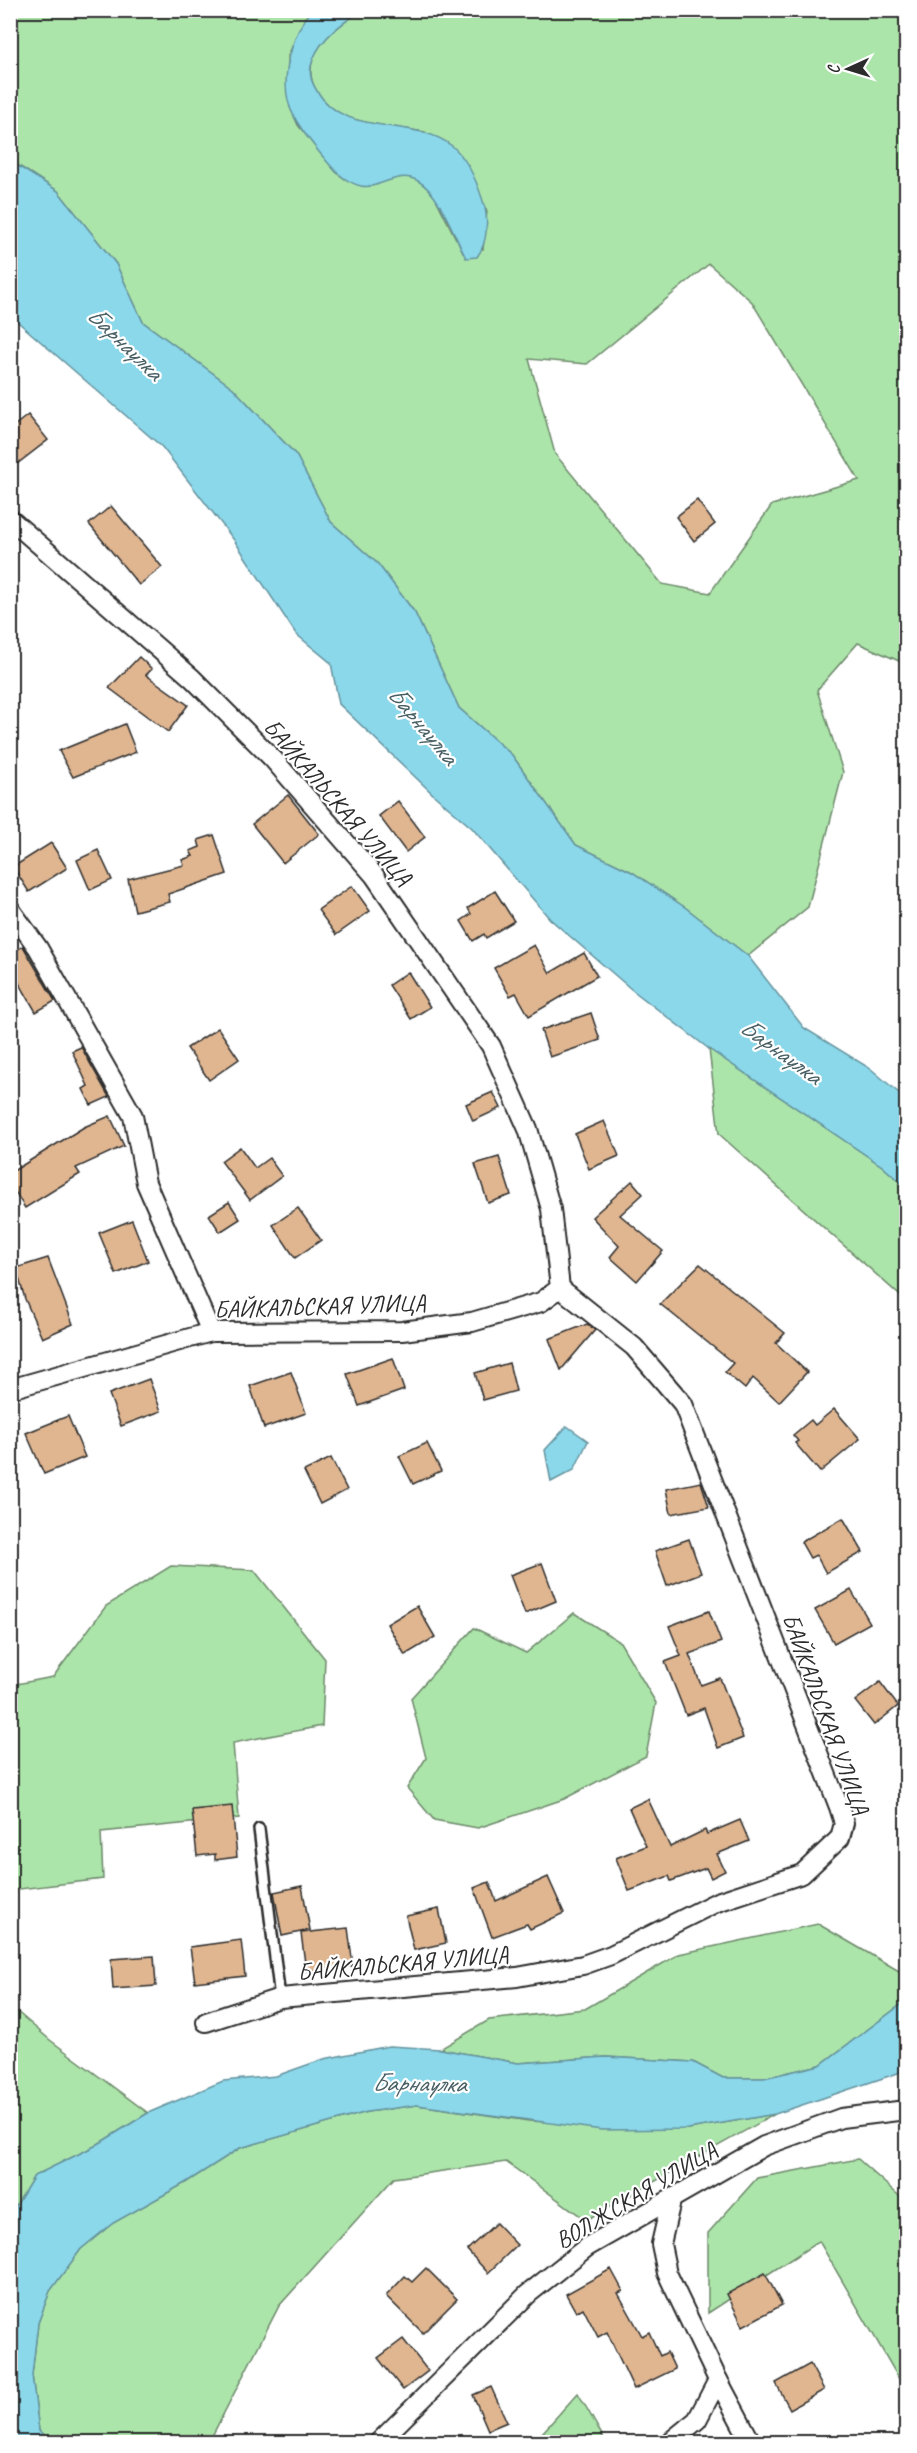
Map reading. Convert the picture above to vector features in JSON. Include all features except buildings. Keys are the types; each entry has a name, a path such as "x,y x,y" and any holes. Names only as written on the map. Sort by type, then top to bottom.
{"street":[{"name":"БАЙКАЛЬСКАЯ УЛИЦА","path":"10,519 192,678 273,759 374,874 491,1046 528,1130 551,1209 560,1288 634,1347 683,1404 844,1823 840,1838 802,1874 717,1902 611,1955 583,1965 517,1977 280,1998 206,2022"},
{"path":"10,909 38,948 133,1116 146,1183 211,1332"},
{"name":"БАЙКАЛЬСКАЯ УЛИЦА","path":"10,1389 211,1332 402,1331 472,1322 541,1302 560,1288"},
{"name":"ВОЛЖСКАЯ УЛИЦА","path":"379,2442 528,2294 587,2247 764,2146 841,2118 906,2110"},
{"path":"671,2201 661,2244 667,2273 718,2380 751,2442"},
{"path":"670,2442 697,2420 718,2380"}],"lane":[{"path":"259,1829 280,1998"}],"green space":[{"path":"362,10 906,11 906,664 858,643 817,690 843,772 808,907 748,956 686,908 632,872 576,845 512,755 459,708 415,613 378,564 331,522 296,455 233,388 143,322 116,264 58,191 11,161 10,11 311,11 305,18 288,56 290,107 298,125 336,172 345,179 371,186 389,178 408,177 418,180 433,193 456,239 483,249 487,211 425,132 349,118 333,110 317,92 312,79 311,67 321,44 340,25","holes":["709,264 752,302 859,480 772,505 710,593 662,584 555,454 529,359 587,364"]},
{"path":"709,1049 882,1166 906,1187 906,1301 719,1134"},
{"path":"171,1566 254,1570 325,1659 322,1726 233,1743 239,1818 101,1832 103,1879 11,1890 11,1685 53,1677 106,1606"},
{"path":"574,1613 620,1642 656,1703 646,1756 564,1799 478,1828 434,1820 407,1788 426,1758 411,1698 474,1628 526,1653"},
{"path":"818,1924 906,1975 906,2001 820,2065 764,2078 723,2078 693,2062 606,2057 518,2063 440,2049 489,2020 585,2009 679,1954"},
{"path":"10,1959 15,2010 50,2040 148,2113 95,2146 34,2176 11,2214"},
{"path":"417,2105 529,2121 688,2129 775,2114 586,2220 506,2162 394,2178 279,2306 209,2442 52,2442 39,2431 32,2375 38,2323 50,2291 81,2249 113,2223 185,2183 240,2148 367,2112"},
{"path":"858,2159 906,2202 906,2391 819,2241 708,2313 708,2233 757,2178"},
{"path":"578,2393 606,2442 534,2442"}],"water":[{"path":"311,11 362,11 331,34 314,57 310,70 311,79 329,106 362,121 418,131 436,137 452,146 463,157 478,186 486,215 485,237 477,257 466,258 440,205 426,187 418,181 403,177 368,186 354,184 332,168 300,127 291,110 288,98 287,72 298,32"},
{"name":"Барнаулка","path":"10,161 58,191 116,264 143,322 233,388 296,455 331,522 378,564 415,613 459,708 512,755 576,845 632,872 686,908 748,956 804,1028 871,1069 906,1099 906,1187 882,1166 709,1049 631,989 550,919 472,828 436,797 339,704 331,663 296,634 234,540 162,447 11,316"},
{"path":"567,1426 588,1441 574,1470 551,1482 545,1450"},
{"name":"Барнаулка","path":"906,2001 906,2067 898,2073 775,2114 688,2129 602,2130 417,2105 367,2112 240,2148 185,2183 113,2223 81,2249 50,2291 38,2323 32,2375 39,2431 52,2442 11,2442 11,2214 34,2176 95,2146 148,2113 223,2081 276,2076 324,2059 389,2046 440,2049 518,2063 606,2057 693,2062 723,2078 764,2078 820,2065"}]}
